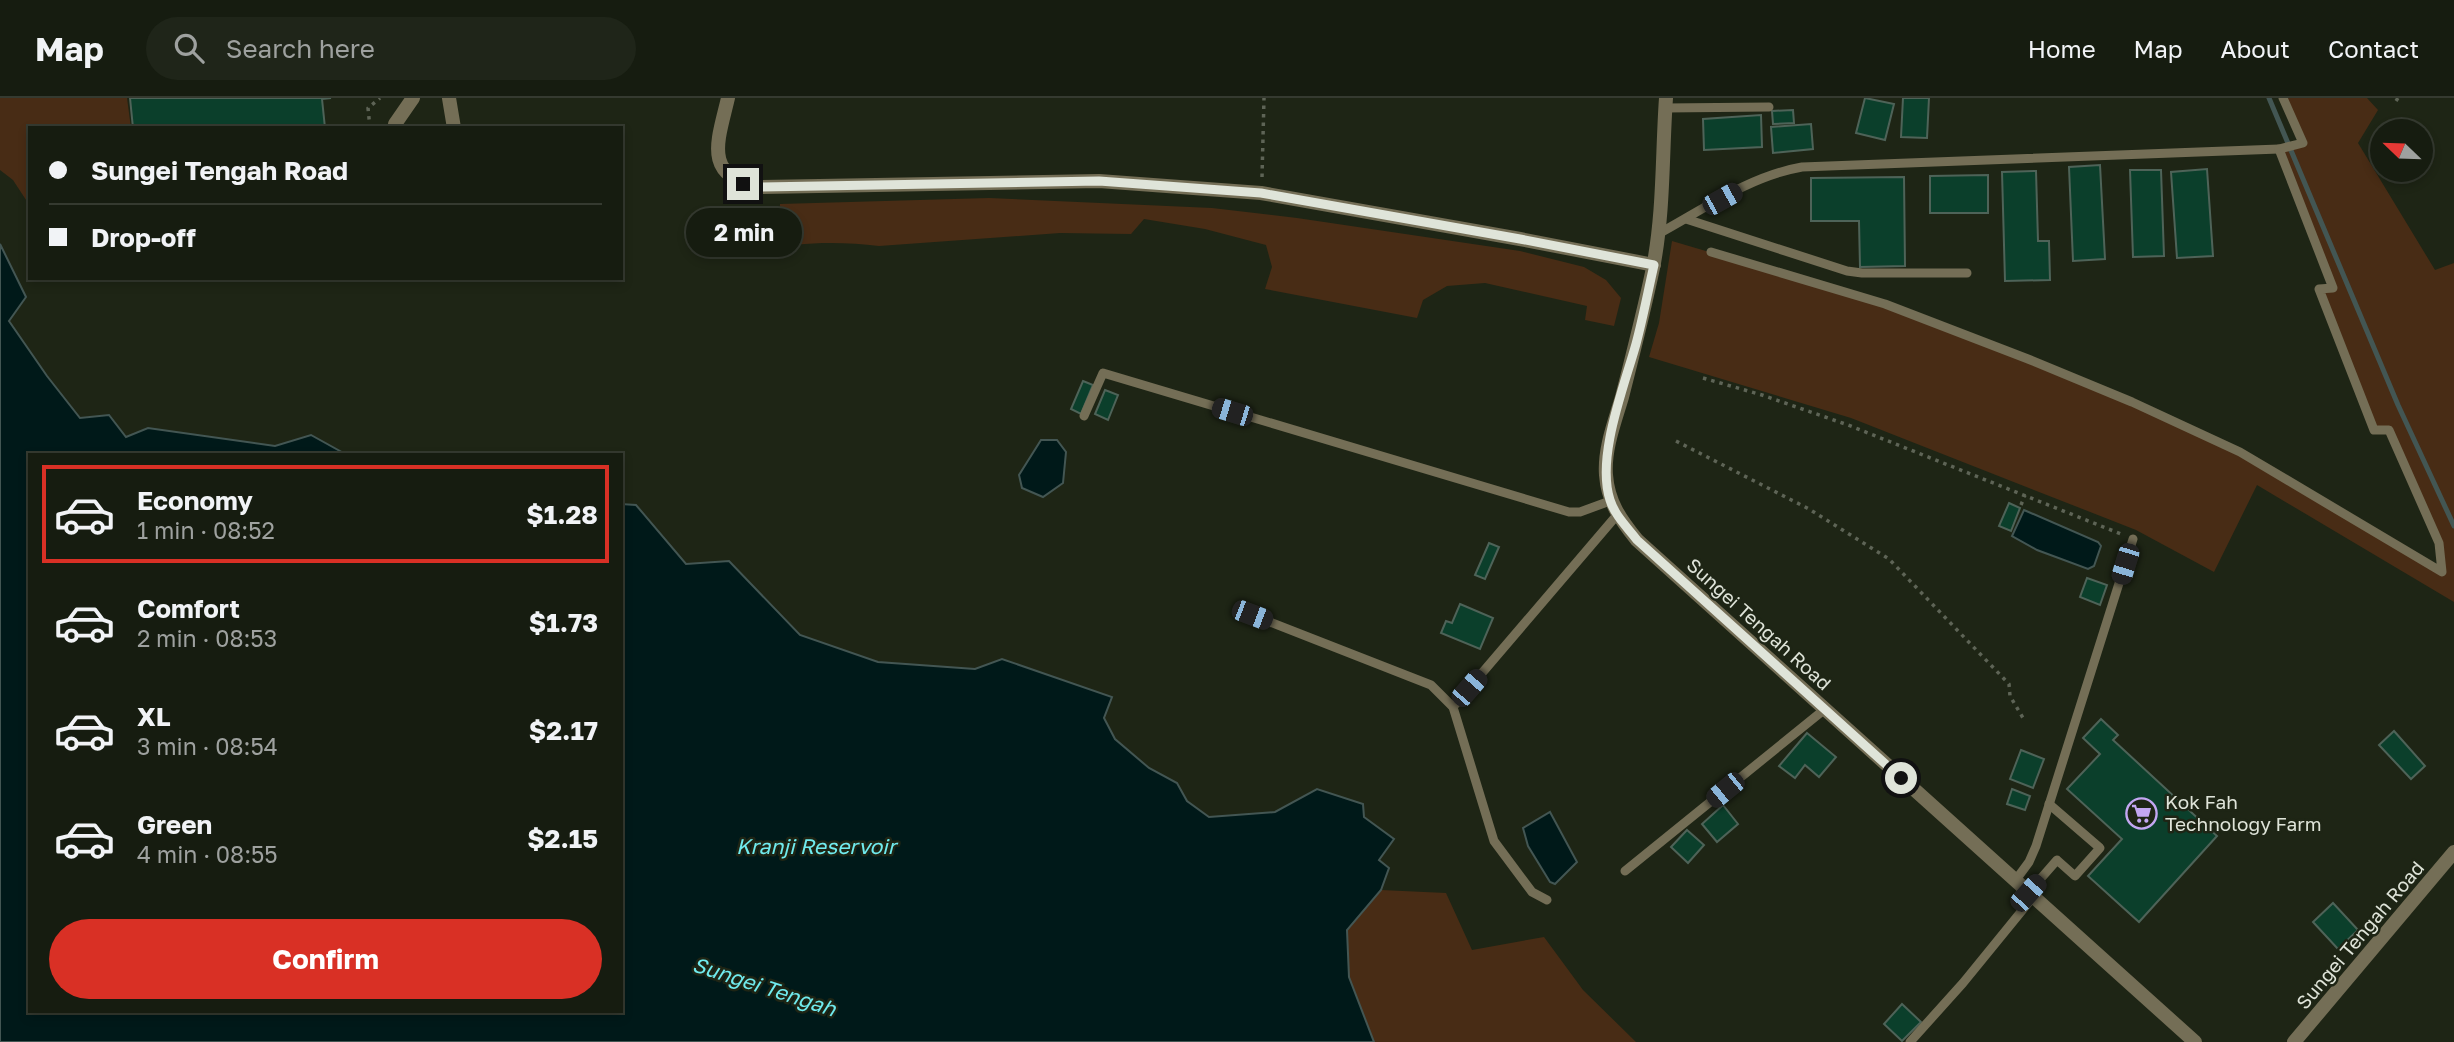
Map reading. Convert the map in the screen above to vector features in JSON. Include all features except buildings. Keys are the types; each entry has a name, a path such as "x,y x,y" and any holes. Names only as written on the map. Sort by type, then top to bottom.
{"street":[{"path":"395,126 413,98"},
{"path":"449,98 454,126"},
{"path":"728,98 720,130 718,156 723,170 733,179 759,187 1099,181 1261,193 1654,265"},
{"name":"Sungei Tengah Road","path":"1666,103 1654,265 1609,443 1605,472 1610,501 1617,515 1637,540 2195,1042"},
{"name":"Sungei Tengah Road","path":"2294,1042 2454,852"}],"lane":[{"path":"1658,234 1765,178 1802,167 2279,149 2303,144 2283,98"},
{"path":"1666,103 1769,107"},
{"path":"1711,252 1885,304 2132,402 2240,452 2442,572 2439,543 2389,430 2374,430 2319,289 2333,288 2279,149"},
{"path":"1686,219 1847,271 1967,273"},
{"path":"1084,416 1103,373 1569,512 1580,512 1610,501"},
{"path":"1453,707 1617,515"},
{"path":"2015,881 2033,855 2133,539"},
{"path":"1252,615 1409,675 1430,685 1453,707 1494,841 1532,892 1547,900"},
{"path":"1625,871 1825,709"},
{"path":"1910,1042 1963,983 2057,860 2075,876 2100,848 2049,803"}],"path":[{"path":"370,126 368,108 380,98"},
{"path":"1261,193 1264,98"},
{"path":"1703,379 1762,395 1848,425 2067,510 2133,539"},
{"path":"1676,441 1809,509 1889,559 2008,684 2010,696 2023,718"},
{"path":"2021,505 2025,495"}],"shaded area":[{"path":"0,98 127,98 131,126 28,126 28,203 13,180 0,170"},
{"path":"2283,98 2367,98 2378,110 2370,119 2358,143 2370,163 2370,182 2382,182 2435,270 2454,263 2454,602 2257,485 2214,572 2136,530 1851,418 1649,357 1659,323 1672,241 1885,304 2028,359 2240,452 2442,571 2439,543 2389,431 2374,430 2319,289 2332,288 2279,149 2302,144"},
{"path":"989,198 1212,208 1520,251 1584,267 1606,280 1621,298 1614,326 1585,320 1587,306 1485,283 1447,286 1423,300 1417,318 1265,289 1272,267 1266,245 1205,229 1144,219 1131,234 1060,233 879,246 806,244 769,249 734,258 779,225 780,204"},
{"path":"1381,890 1446,893 1472,950 1544,937 1583,990 1636,1042 1374,1042 1349,977 1347,929"}],"water":[{"name":"Kranji Reservoir","path":"0,244 26,297 9,321 80,418 109,415 126,437 148,428 275,446 311,435 343,453 28,453 28,1013 623,1013 623,504 636,505 686,564 729,561 800,635 878,662 975,669 1002,659 1112,697 1104,718 1115,739 1149,768 1177,783 1187,801 1209,817 1275,812 1317,789 1363,804 1364,817 1394,839 1379,860 1389,868 1381,890 1347,930 1349,977 1374,1042 0,1042"},
{"path":"1041,440 1057,440 1066,452 1063,483 1043,497 1022,488 1019,475"},
{"path":"2024,510 2098,542 2101,546 2094,566 2088,569 2037,550 2012,536"},
{"path":"1550,812 1577,862 1555,884 1550,882 1528,846 1523,828"}],"waterway":[{"path":"2269,98 2398,405 2454,526"}],"place":[{"name":"Kok Fah Technology Farm","path":"2142,813"}],"route":[{"path":"743,184 759,187 1099,181 1261,193 1654,265 1609,443 1605,472 1610,501 1617,515 1637,540 1901,778"}],"water label":[{"name":"Sungei Tengah","path":"764,987"}]}
